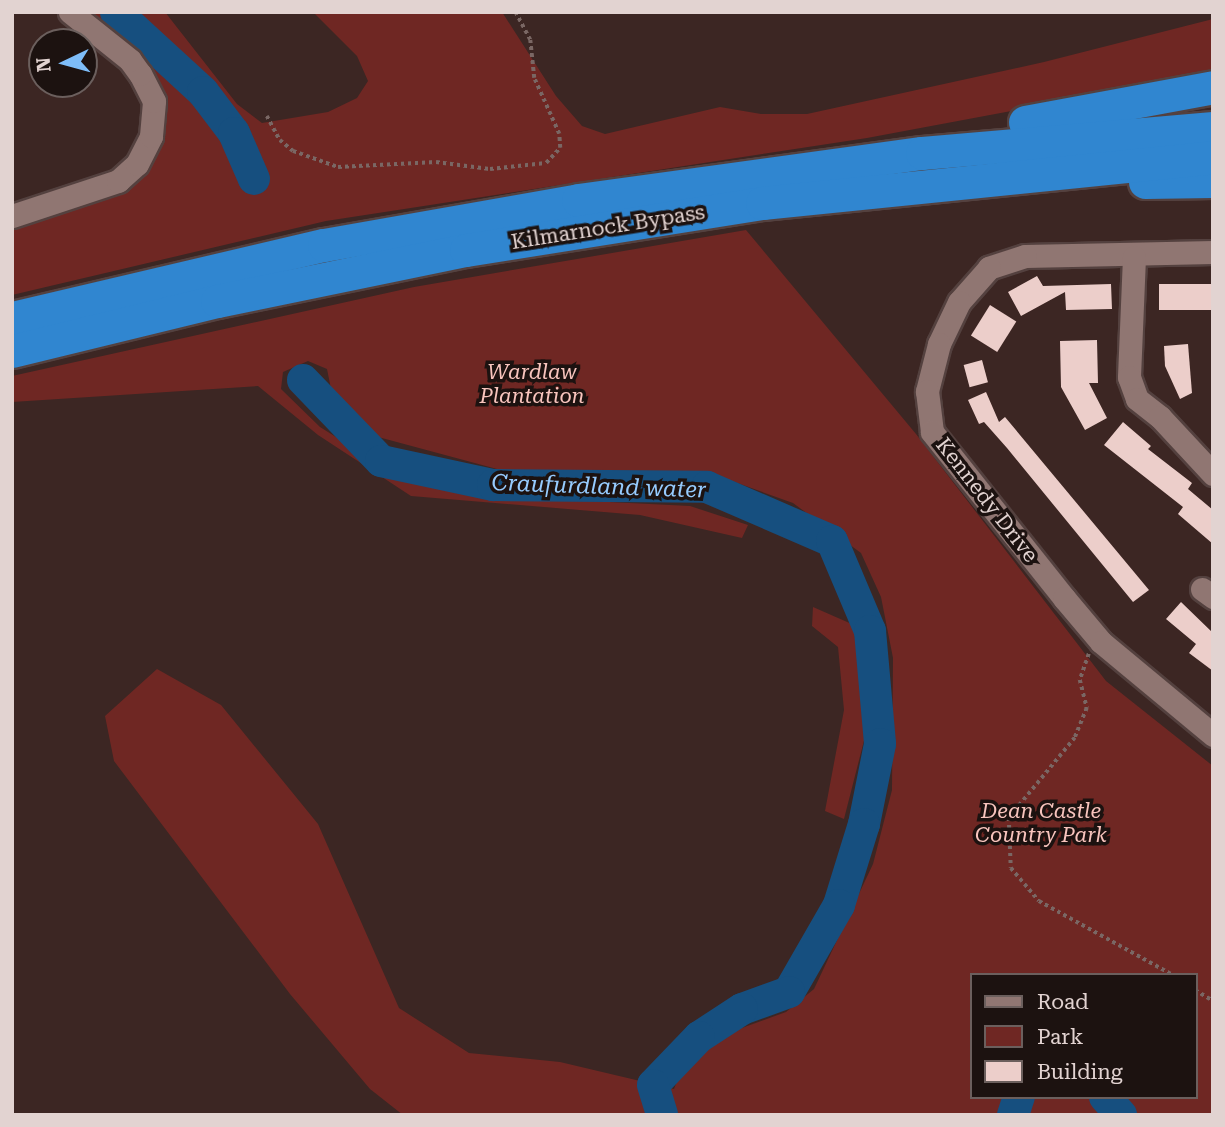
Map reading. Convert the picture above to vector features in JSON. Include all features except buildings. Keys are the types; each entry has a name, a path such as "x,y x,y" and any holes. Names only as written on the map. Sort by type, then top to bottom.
{"highway":[{"path":"922,153 986,130 1213,87"},
{"name":"Kilmarnock Bypass","path":"12,318 192,272 446,222 922,153 1213,128"},
{"name":"Kilmarnock Bypass","path":"12,351 217,301 466,250 762,203 1213,157"},
{"path":"987,178 1069,186 1213,181"}],"street":[{"path":"12,216 118,181 138,164 151,136 154,102 140,74 130,60 70,12"},
{"name":"Kennedy Drive","path":"1213,252 1134,257 1024,256 989,268 959,302 939,344 927,391 932,432 1101,642 1213,735"},
{"path":"1134,257 1129,377 1137,399 1160,416 1213,474"}],"path":[{"path":"267,116 280,140 293,151 338,167 436,162 490,169 545,163 560,148 559,134 534,78 530,40 515,12"},
{"path":"1101,642 1086,658 1080,680 1087,708 1075,738 1009,818 1011,868 1039,901 1169,973"},
{"path":"1197,990 1213,1001"}],"green space":[{"path":"70,12 165,12 237,104 262,123 328,112 357,98 368,81 357,56 313,12 502,12 556,96 582,126 605,134 720,107 761,114 807,114 1044,62 1213,19 1213,73 867,138 326,221 12,295 12,216 128,174 154,101 98,42 98,28 85,28"},
{"name":"Dean Castle Country Park","path":"746,230 916,434 1106,681 1213,766 1213,1115 403,1115 370,1089 290,994 114,761 105,716 157,669 221,705 318,824 399,1008 469,1053 560,1062 674,1089 681,1070 725,1034 786,1012 814,989 873,864 892,790 893,658 881,597 861,553 793,503 712,474 523,476 367,434 331,389 327,369 308,361 283,372 281,389 320,427 403,479 487,496 690,506 748,525 742,538 640,515 411,496 318,435 258,386 12,402 12,376 414,287"},
{"path":"813,607 854,625 868,725 844,819 825,811 844,710 838,647 812,626"}],"waterway":[{"name":"Craufurdland water","path":"116,12 203,92 234,133 254,179"},
{"name":"Craufurdland water","path":"303,380 381,461 493,485 707,487 832,541 870,631 880,744 864,824 839,905 789,992 742,1009 699,1037 653,1085 662,1115"},
{"name":"Craufurdland water","path":"1013,1115 1018,1099"},
{"name":"Craufurdland water","path":"1107,1099 1121,1115"}],"park label":[{"name":"Wardlaw Plantation","path":"532,384"}]}
